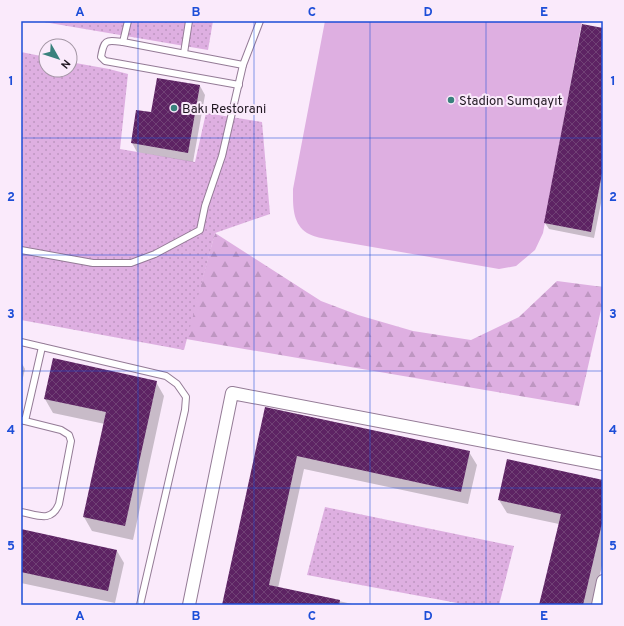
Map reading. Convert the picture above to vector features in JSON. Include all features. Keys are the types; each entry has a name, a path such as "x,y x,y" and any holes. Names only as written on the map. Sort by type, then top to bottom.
{"street":[{"path":"189,605 232,393 603,464"},
{"path":"598,605 603,580"}],"lane":[{"path":"123,42 128,21"},
{"path":"184,53 189,21"},
{"path":"21,250 93,263 132,263 155,254 200,230 205,206 222,156 243,65 260,21"},
{"path":"239,85 105,61 101,57 103,45 106,41 123,42 243,65"},
{"path":"21,342 166,376 177,384 186,397 185,410 140,605"},
{"path":"21,512 46,516 52,515 56,510 59,504 72,441 69,435 61,430 23,420 42,347"}],"green space":[{"path":"38,21 213,21 208,50"},
{"path":"325,21 582,21 543,233 535,250 516,266 499,269 324,239 309,234 302,229 298,224 294,213 293,189"},
{"path":"21,52 38,55 38,78 78,78 78,63 128,74 120,149 195,162 206,113 262,122 270,214 215,233 184,350 21,320"},
{"path":"215,233 321,301 358,315 413,331 471,340 519,317 557,281 603,287 603,301 579,406 186,339"},
{"path":"325,507 514,546 499,605 468,605 307,575"}],"building":[{"path":"582,24 603,28 603,168 591,232 544,223"},
{"path":"157,78 200,85 188,153 131,143 136,110 151,112"},
{"path":"53,358 157,381 125,526 83,517 106,412 44,399"},
{"path":"265,407 470,451 461,492 297,456 269,585 340,600 339,605 222,605"},
{"path":"507,459 603,480 603,519 583,605 539,605 561,514 498,500"},
{"path":"21,529 117,550 108,591 21,572"}],"place":[{"name":"Stadion Sumqayıt","path":"451,100"},
{"name":"Bakı Restorani","path":"174,108"}]}
